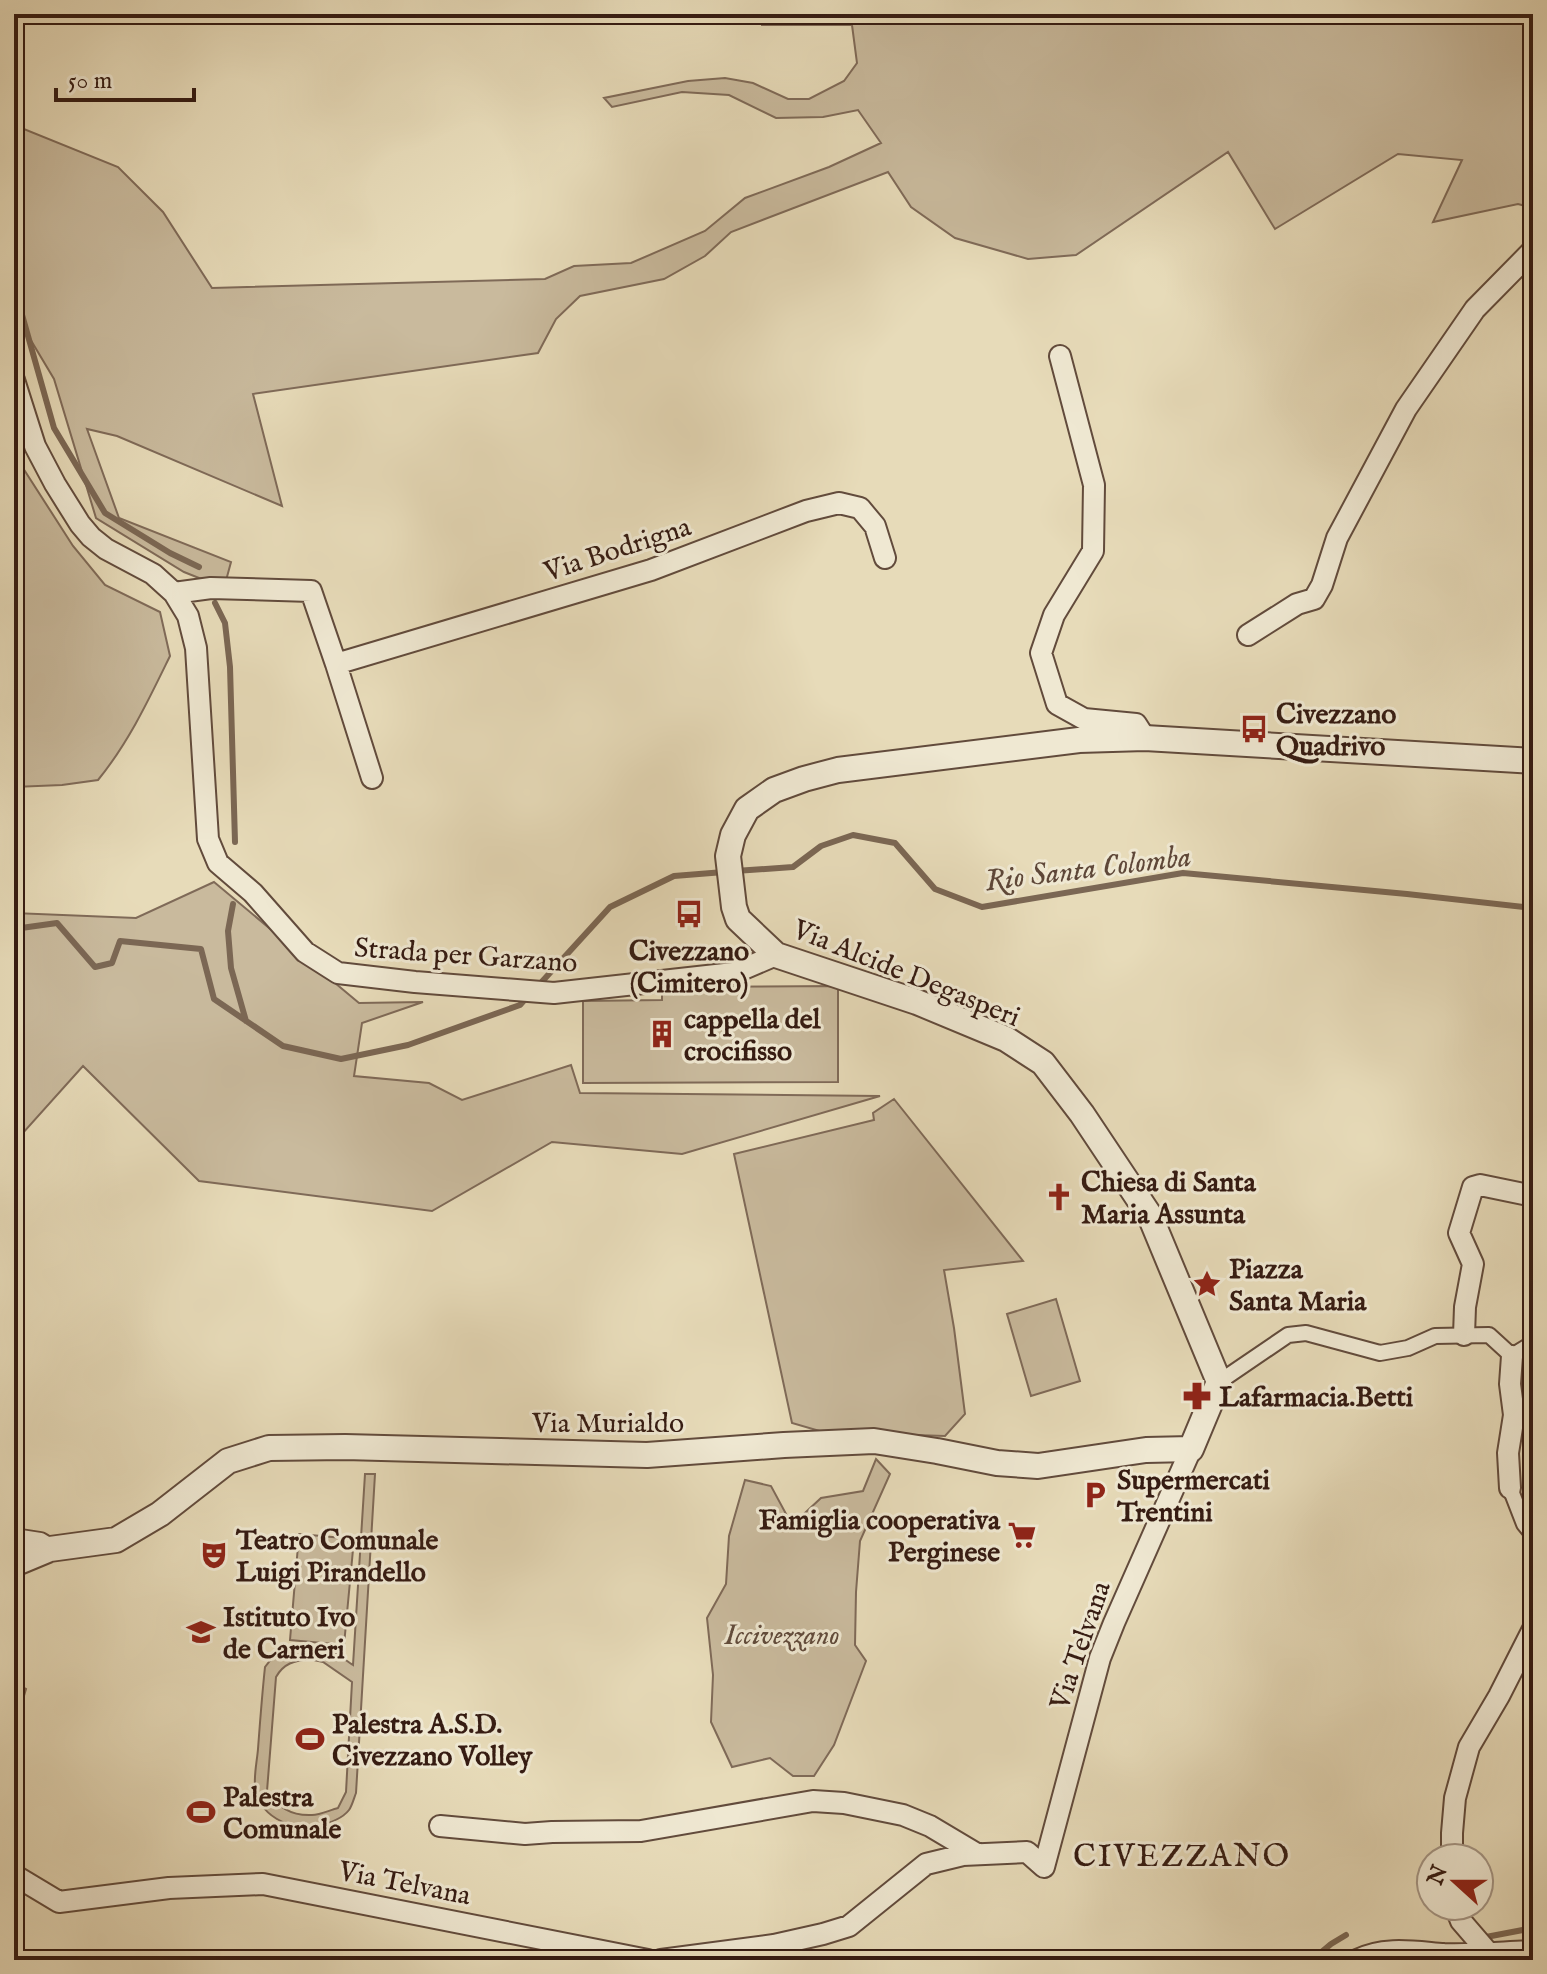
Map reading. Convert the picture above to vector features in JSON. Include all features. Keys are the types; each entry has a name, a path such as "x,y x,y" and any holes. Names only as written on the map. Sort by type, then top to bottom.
{"street":[{"path":"1248,635 1297,604 1314,599 1322,585 1337,538 1406,409 1475,309 1533,250"},
{"name":"Via Alcide Degasperi","path":"1060,356 1094,485 1093,551 1054,615 1041,653 1057,704 1084,719 1136,724 1145,738"},
{"name":"Strada per Garzano","path":"14,380 35,446 80,524 106,549 153,574 174,593 188,616 196,648 208,839 218,863 253,893 305,952 338,973 554,993 734,973 776,955"},
{"name":"Via Bodrigna","path":"336,664 651,570 806,511 839,503 860,508 875,526 885,558"},
{"path":"174,593 211,588 311,591 372,778"},
{"name":"Via Alcide Degasperi","path":"1219,1382 1150,1216 1082,1114 1043,1063 1006,1039 917,1002 776,955 738,919 728,864 733,835 747,809 774,790 804,779 838,770 1079,740 1145,738 1533,761"},
{"path":"1464,1335 1465,1307 1473,1264 1459,1233 1473,1187 1480,1185 1533,1196"},
{"path":"1219,1382 1288,1335 1306,1333 1380,1353 1408,1348 1435,1336 1489,1335 1512,1356"},
{"path":"1512,1356 1533,1343"},
{"path":"1512,1356 1510,1384 1514,1415 1508,1453 1510,1488 1524,1524 1533,1535"},
{"name":"Via Telvana","path":"661,1960 774,1945 849,1926 926,1864 977,1854 1027,1852 1044,1867 1100,1658 1219,1382"},
{"name":"Via Murialdo","path":"14,1564 50,1549 116,1540 160,1514 228,1461 269,1448 345,1447 647,1455 874,1441 997,1463 1038,1466 1146,1450 1191,1449"},
{"name":"Via Murialdo","path":"14,1539 40,1543 50,1549"},
{"path":"1452,1842 1455,1798 1469,1747 1533,1629"},
{"path":"440,1826 525,1834 641,1831 813,1801 844,1803 903,1815 930,1826 977,1854"},
{"name":"Via Telvana","path":"14,1875 59,1902 169,1888 263,1884 648,1960"},
{"path":"1464,1922 1490,1958"},
{"path":"1357,1960 1419,1951 1490,1958 1533,1951"}],"green space":[{"path":"761,14 1533,14 1533,208 1518,204 1433,222 1462,160 1398,154 1275,229 1228,152 1076,255 1028,259 955,238 911,207 888,172 731,232 705,256 664,279 580,296 556,319 538,353 253,394 282,506 117,436 87,429 119,518 231,562 224,588 184,572 96,518 54,379 14,312 14,125 118,167 163,212 212,288 545,279 574,266 631,263 705,231 745,198 829,167 881,143 858,110 823,117 776,118 729,95 682,92 612,107 604,98 688,81 725,78 753,83 788,99 809,99 844,81 857,63 852,25 762,25"},
{"path":"14,454 73,546 105,585 160,612 170,656 129,735 98,780 14,787"},
{"path":"214,882 359,1003 423,1002 362,1023 354,1076 429,1083 462,1100 571,1065 580,1093 880,1096 682,1154 552,1142 432,1211 199,1181 83,1066 14,1143 14,913 136,918"},
{"path":"838,986 838,1082 583,1083 583,1001 662,1000 662,987"},
{"path":"894,1099 1023,1261 944,1270 965,1414 945,1436 823,1432 792,1423 734,1154 874,1120 873,1113"},
{"path":"1056,1299 1080,1381 1031,1396 1007,1314"},
{"name":"Iccivezzano","path":"876,1459 890,1474 860,1541 855,1645 866,1661 834,1745 814,1776 793,1776 770,1758 732,1767 711,1722 713,1675 707,1618 726,1584 729,1536 745,1480 771,1486 792,1525 821,1498 863,1491"},
{"path":"365,1474 375,1474 356,1793 349,1810 334,1821 306,1827 276,1819 262,1805 255,1786 265,1667 284,1652 309,1646 329,1649 353,1665","holes":["309,1659 323,1662 352,1682 346,1792 338,1808 305,1815 286,1809 275,1802 267,1791 276,1677 294,1662"]},
{"path":"299,1534 354,1539 344,1645 290,1640"},
{"path":"14,1682 26,1689 14,1730"}],"waterway":[{"path":"14,293 54,428 105,513 199,567"},
{"path":"215,603 225,623 230,667 235,842"},
{"name":"Rio Santa Colomba","path":"735,871 793,867 821,846 853,835 895,843 935,889 982,907 1183,873 1533,908"},
{"name":"Rio Santa Colomba","path":"538,986 610,907 674,876 724,872"},
{"path":"233,904 228,931 231,968 246,1021"},
{"name":"Rio Santa Colomba","path":"14,929 57,923 95,967 112,963 120,941 201,949 214,999 283,1046 341,1059 408,1045 520,1005 527,997"},
{"path":"1486,1937 1533,1928"},
{"path":"1312,1960 1346,1935"}],"place":[{"name":"Civezzano Quadrivo","path":"1254,729"},
{"name":"Civezzano (Cimitero)","path":"689,914"},
{"name":"cappella del crocifisso","path":"662,1034"},
{"name":"Chiesa di Santa Maria Assunta","path":"1059,1197"},
{"name":"Piazza Santa Maria","path":"1207,1284"},
{"name":"Lafarmacia.Betti","path":"1197,1396"},
{"name":"Supermercati Trentini","path":"1095,1495"},
{"name":"Famiglia cooperativa Perginese","path":"1022,1535"},
{"name":"Teatro Comunale Luigi Pirandello","path":"214,1555"},
{"name":"Istituto Ivo de Carneri","path":"201,1632"},
{"name":"Palestra A.S.D. Civezzano Volley","path":"310,1739"},
{"name":"Palestra Comunale","path":"201,1812"}],"district":[{"name":"CIVEZZANO","path":"1182,1855"}]}
